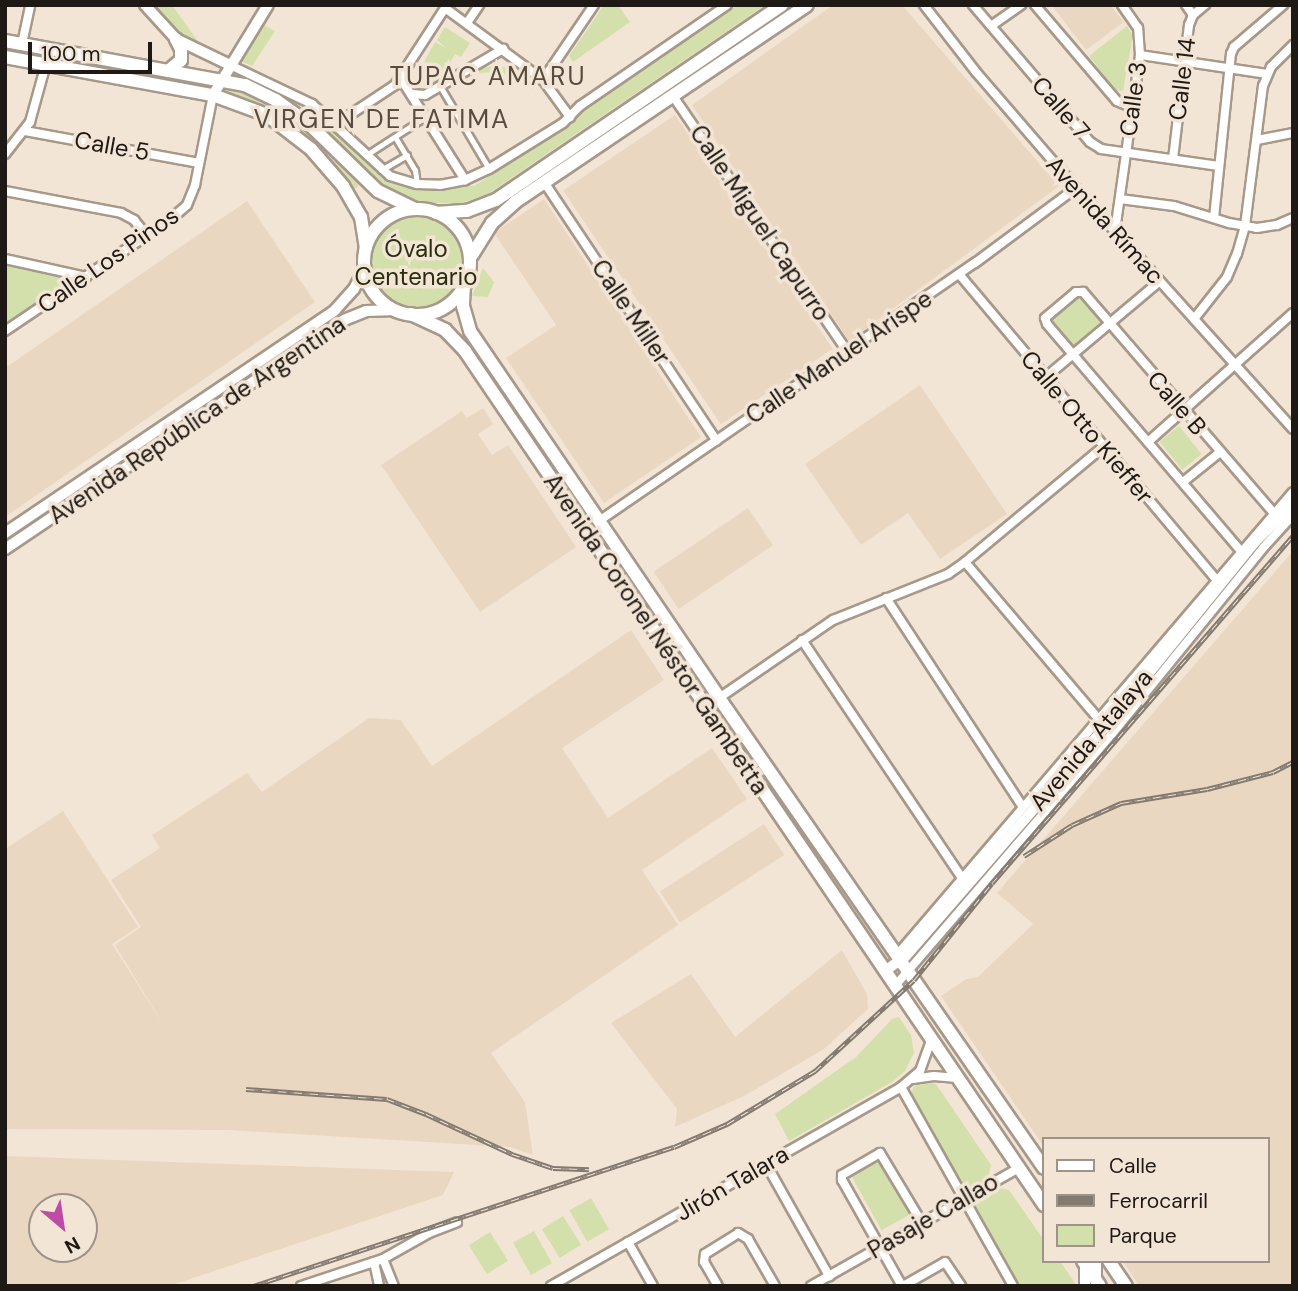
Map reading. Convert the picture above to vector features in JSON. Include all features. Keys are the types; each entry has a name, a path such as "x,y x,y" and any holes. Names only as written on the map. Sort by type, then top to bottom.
{"main road":[{"path":"5,41 245,85 284,105 327,139 367,183 394,201 436,213 467,211 496,200 782,5"},
{"path":"5,57 213,95 267,115 311,149 357,207 366,248 365,267 373,290 396,310 423,314 445,306 464,285 472,254 501,213 807,5"},
{"path":"168,71 181,61 181,49 176,39"},
{"path":"133,81 136,66"},
{"path":"366,248 378,227 387,219 415,209"},
{"path":"436,213 456,226 472,254"},
{"name":"Avenida República de Argentina","path":"5,533 343,303 365,267"},
{"name":"Avenida Coronel Néstor Gambetta","path":"464,285 463,306 470,331 719,698 1042,1165"},
{"name":"Avenida República de Argentina","path":"5,549 315,338 356,314 379,309 396,310"},
{"name":"Avenida Coronel Néstor Gambetta","path":"411,314 445,330 466,351 1042,1202"},
{"path":"308,328 315,338"},
{"path":"252,366 259,377"},
{"path":"181,415 188,425"},
{"name":"Avenida Atalaya","path":"885,971 902,962 1105,726 1256,541 1293,504"},
{"path":"1088,1263 1094,1284"},
{"path":"1110,1263 1126,1286"}],"street":[{"path":"22,44 30,5"},
{"path":"145,5 176,39 290,92 336,124 381,170 417,184 440,185 466,180 489,169 570,117 580,106 727,5"},
{"path":"213,95 268,5"},
{"path":"467,23 479,5"},
{"path":"543,80 594,5"},
{"path":"710,5 715,13"},
{"path":"926,8 937,5"},
{"name":"Calle 7","path":"973,5 1090,142 1101,149 1219,166"},
{"path":"991,26 1021,5"},
{"path":"1035,5 1109,92 1131,107"},
{"name":"Calle 3","path":"1115,230 1140,55 1138,28 1122,5"},
{"path":"1186,5 1193,15"},
{"name":"Calle 14","path":"1173,159 1189,25 1193,15 1205,5"},
{"path":"1214,218 1234,47 1283,5"},
{"path":"336,124 390,90 401,79 446,7 543,80 570,117"},
{"name":"Avenida Rímac","path":"926,8 976,72 1076,188 1293,429"},
{"path":"1194,319 1227,276 1245,226 1267,74 1293,45"},
{"path":"412,94 425,95 503,49"},
{"path":"1140,55 1267,74"},
{"path":"5,154 25,131 34,111 46,64"},
{"path":"401,79 466,180"},
{"path":"440,86 489,169"},
{"name":"Calle Los Pinos","path":"5,331 147,236 187,205 213,95"},
{"name":"Calle Miguel Capurro","path":"673,96 847,351"},
{"path":"366,155 426,117"},
{"name":"Calle 5","path":"25,131 199,163"},
{"path":"1257,140 1293,133"},
{"path":"395,137 415,170 417,184"},
{"path":"381,170 407,155"},
{"name":"Calle Miller","path":"544,183 717,441"},
{"name":"Calle Manuel Arispe","path":"599,521 959,274 1076,188"},
{"path":"5,191 121,213 134,220 147,236"},
{"path":"1120,199 1174,206 1245,226 1268,228 1293,218"},
{"path":"5,259 86,277"},
{"name":"Calle Otto Kieffer","path":"959,274 1216,579"},
{"path":"1046,377 1160,281"},
{"name":"Calle B","path":"1072,355 1046,324 1045,318 1076,292 1083,292 1273,512"},
{"path":"1149,442 1293,313"},
{"path":"1072,355 1240,550"},
{"path":"719,698 833,620 948,573 965,562 1104,446"},
{"path":"1183,482 1220,452"},
{"name":"Avenida Atalaya","path":"895,986 902,962 961,877 1240,550 1293,492"},
{"name":"Avenida Atalaya","path":"902,962 1112,734 1263,548 1293,515"},
{"path":"965,562 1098,718"},
{"path":"886,598 1022,806"},
{"path":"802,640 961,877"},
{"name":"Jirón Talara","path":"551,1286 901,1087 913,1079 925,1061 932,1040"},
{"path":"913,1079 934,1076 957,1078"},
{"path":"901,1087 1013,1286"},
{"path":"922,1223 885,1157 876,1154 845,1172 842,1180 902,1286 945,1262 961,1286"},
{"path":"766,1164 829,1276"},
{"name":"Pasaje Callao","path":"811,1286 1019,1168"},
{"path":"301,1286 383,1259 429,1233 457,1222"},
{"path":"718,1286 704,1262 705,1254 738,1233 748,1238 775,1286"},
{"path":"628,1242 653,1286"},
{"path":"383,1259 394,1286"},
{"path":"374,1262 379,1286"}],"shaded area":[{"path":"833,5 902,5 1059,186 849,341 692,105"},
{"path":"1110,5 1124,22 1086,50 1053,7"},
{"path":"675,115 833,349 721,424 563,190"},
{"path":"544,199 701,437 604,503 506,358 556,325 494,233"},
{"path":"247,201 315,302 5,517 5,368"},
{"path":"920,385 1007,514 940,559 908,513 861,545 805,464"},
{"path":"483,408 493,424 478,434 492,455 508,445 576,547 480,612 381,465 462,411 467,418"},
{"path":"748,508 773,545 679,609 653,572"},
{"path":"1293,551 1293,1286 1139,1286 1124,1263 1270,1263 1270,1137 1042,1137 1042,1144 941,996 966,979 978,977 1033,924 997,893"},
{"path":"631,630 664,680 562,748 608,818 712,748 747,799 642,870 678,925 491,1053 525,1102 533,1155 510,1147 228,1130 5,1129 5,849 63,811 138,927 112,944 164,1026 115,945 141,927 111,880 160,848 152,835 247,773 262,792 369,718 401,720 432,766"},
{"path":"764,824 784,855 680,923 660,892"},
{"path":"842,950 867,994 868,1009 824,1049 744,1096 675,1127 677,1109 611,1023 691,974 735,1037"},
{"path":"5,1156 454,1172 443,1195 169,1286 5,1286"}],"green space":[{"path":"150,5 172,5 205,51 175,32"},
{"path":"604,5 618,5 630,22 573,62 569,56"},
{"path":"734,5 765,5 488,194 459,204 416,202 380,190 305,116 311,110 385,181 418,188 474,186 567,127 583,109"},
{"path":"262,24 275,31 252,66 240,61"},
{"path":"1127,26 1133,35 1123,91 1115,90 1089,56"},
{"path":"445,27 470,43 461,57 455,54 438,84 418,73 435,42 446,48 437,40"},
{"path":"5,47 125,68 124,75 5,54"},
{"path":"483,67 513,69 538,84 533,89 500,72 476,73"},
{"path":"222,87 241,92 288,116 359,185 355,189 285,124 221,95"},
{"name":"Óvalo Centenario","path":"416,217 433,221 448,231 458,246 462,263 458,280 448,295 433,305 416,309 399,305 384,295 374,280 370,263 374,246 384,231 399,221"},
{"path":"5,265 70,278 71,281 5,325"},
{"path":"483,268 494,282 488,297 472,296"},
{"path":"1079,297 1101,322 1070,348 1049,323"},
{"path":"1179,426 1202,454 1182,470 1160,442"},
{"path":"899,1017 911,1035 914,1053 905,1071 892,1082 789,1141 775,1114 856,1057 892,1019"},
{"path":"936,1084 991,1165 988,1178 968,1190 963,1189 910,1097 914,1086"},
{"path":"878,1158 910,1215 882,1230 850,1174"},
{"path":"994,1187 1009,1190 1042,1237 1042,1263 1061,1263 1077,1286 1017,1286 970,1206 974,1198"},
{"path":"591,1198 609,1229 587,1242 569,1210"},
{"path":"563,1216 581,1245 560,1258 542,1229"},
{"path":"534,1231 552,1263 531,1275 513,1243"},
{"path":"490,1232 508,1261 487,1274 469,1245"}],"railway":[{"path":"253,1286 674,1147 727,1124 815,1071 914,980 992,883 1293,536"},
{"path":"1024,856 1072,825 1121,803 1207,789 1273,772 1293,762"},
{"path":"246,1089 387,1099 512,1154 553,1168 589,1169"}],"district":[{"name":"TUPAC AMARU","path":"488,77"},
{"name":"VIRGEN DE FATIMA","path":"382,120"}]}
